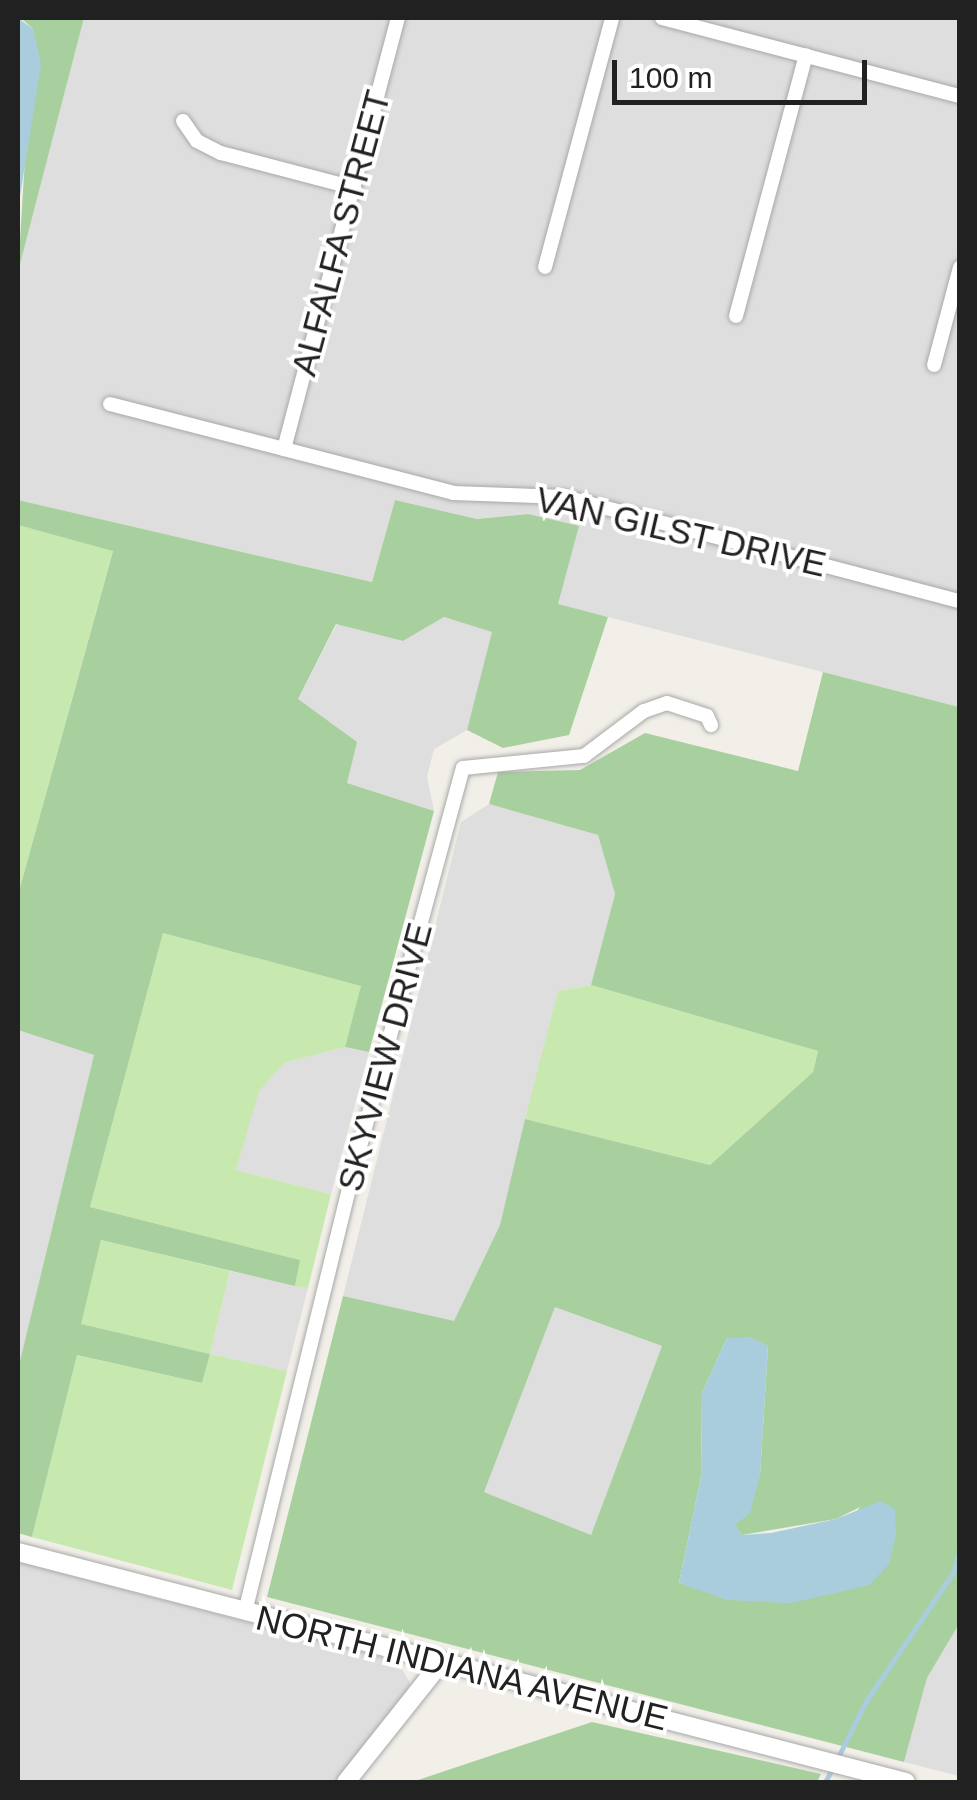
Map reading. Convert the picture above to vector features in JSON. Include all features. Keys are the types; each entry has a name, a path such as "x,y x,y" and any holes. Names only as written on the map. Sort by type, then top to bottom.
{"street":[{"name":"ALFALFA STREET","path":"284,449 398,18"},
{"path":"545,267 612,18"},
{"path":"662,18 960,96"},
{"path":"736,316 806,54"},
{"path":"183,122 197,141 221,153 354,188"},
{"path":"934,365 960,267"},
{"name":"VAN GILST DRIVE","path":"110,404 454,493 565,497 960,601"},
{"name":"SKYVIEW DRIVE","path":"245,1612 349,1186 463,768 584,756 644,711 667,703 695,710 711,725"},
{"name":"NORTH INDIANA AVENUE","path":"18,1552 439,1665 906,1782"},
{"path":"346,1782 439,1665"}],"shaded area":[{"path":"84,18 959,18 959,707 557,604 528,514 477,519 395,500 372,582 18,500 18,272"},
{"path":"444,617 493,632 467,730 434,749 427,777 434,811 347,783 298,699 337,624 403,641"},
{"path":"489,804 598,835 615,894 591,985 558,991 500,1225 454,1322 343,1296 461,822"},
{"path":"18,1030 94,1055 18,1369"},
{"path":"345,1047 369,1052 331,1194 236,1170 258,1091 284,1063"},
{"path":"230,1271 308,1288 287,1371 210,1354"},
{"path":"555,1306 662,1346 591,1535 483,1492"},
{"path":"18,1562 397,1661 410,1683 405,1697 341,1782 18,1782"},
{"path":"959,1624 959,1776 904,1762 927,1678"}],"green space":[{"path":"21,18 84,18 18,272 33,29"},
{"path":"18,500 372,582 395,500 477,519 528,514 579,526 558,604 608,617 569,735 503,748 467,730 492,632 444,617 403,641 336,624 298,699 357,742 347,783 434,811 369,1052 345,1047 361,986 163,933 90,1207 300,1260 295,1286 101,1240 81,1324 210,1354 202,1383 77,1355 32,1537 18,1533 18,1369 94,1055 18,1030 18,895 113,551 18,525"},
{"path":"18,525 113,550 18,895"},
{"path":"823,672 959,707 959,1624 927,1678 904,1762 267,1597 343,1296 454,1321 500,1225 525,1119 710,1165 813,1072 818,1051 591,985 615,894 598,835 489,804 498,772 580,770 645,733 798,771","holes":["555,1307 662,1346 591,1535 484,1492","727,1338 768,1346 760,1475 734,1525 742,1535 836,1519 860,1507 791,1603 679,1583 701,1477 702,1393"]},
{"path":"163,933 362,986 345,1047 284,1063 259,1091 236,1170 331,1194 308,1288 295,1286 299,1260 90,1207"},
{"path":"591,985 818,1051 813,1072 710,1165 525,1119 558,991"},
{"path":"101,1240 230,1271 210,1354 80,1324"},
{"path":"210,1354 287,1371 232,1590 32,1537 77,1355 202,1383"},
{"path":"592,1722 821,1774 817,1782 412,1782"}],"water":[{"path":"18,18 33,29 41,64 18,209"},
{"path":"751,1337 768,1346 760,1475 750,1513 735,1525 742,1535 771,1533 836,1519 881,1501 895,1510 896,1534 889,1564 869,1585 791,1603 727,1600 679,1583 701,1477 702,1393 727,1338"}],"waterway":[{"path":"837,1759 866,1701 954,1571 960,1547"},
{"path":"825,1782 832,1769"}]}
